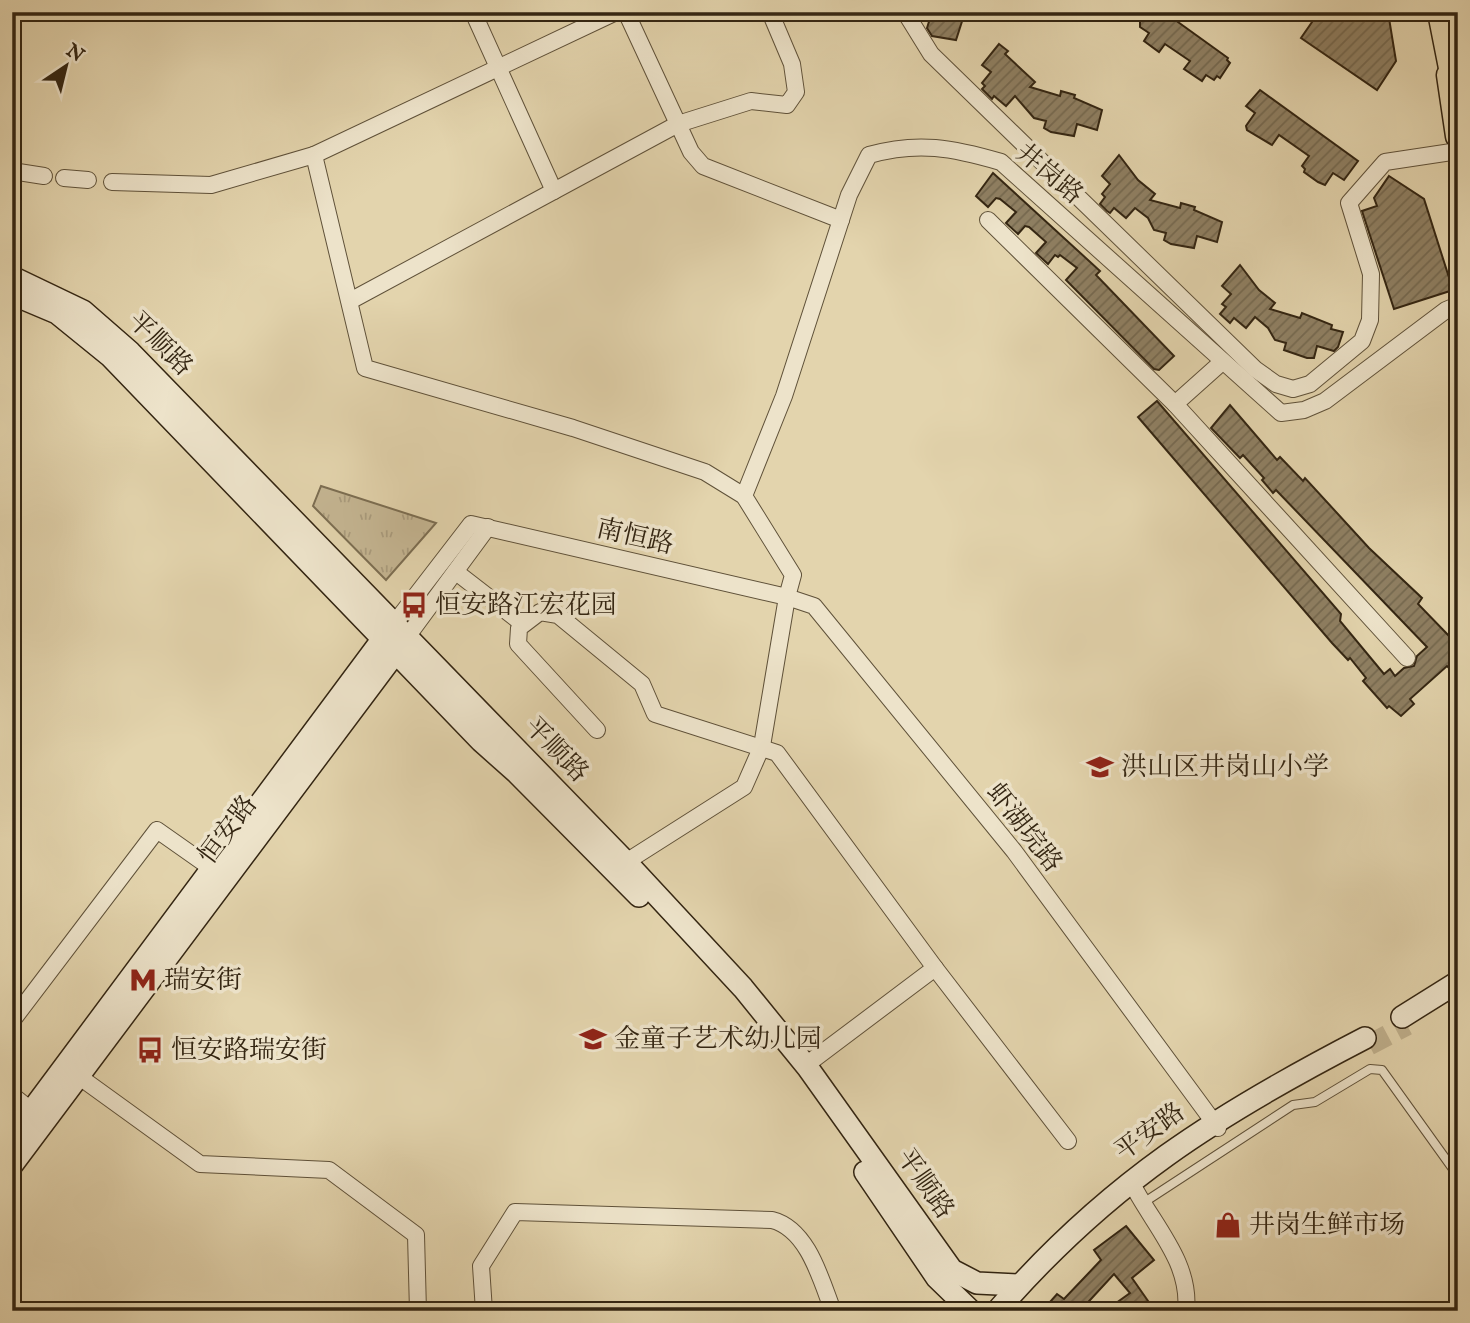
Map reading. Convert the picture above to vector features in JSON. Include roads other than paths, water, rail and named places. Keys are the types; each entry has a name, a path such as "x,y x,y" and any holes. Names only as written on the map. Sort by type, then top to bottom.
{"highway":[{"path":"1441,12 1458,93"}],"main road":[{"path":"1441,12 1458,136"},
{"name":"平顺路","path":"12,277 72,305 116,338 396,637 481,741 517,773 736,999 808,1088 937,1278 971,1311"},
{"name":"平顺路","path":"12,295 65,319 110,356 626,862 743,988 806,1065 953,1270 977,1283 1019,1285"},
{"name":"恒安路","path":"12,1165 72,1071 211,869 396,637"},
{"name":"恒安路","path":"12,1137 32,1111 72,1071 396,637"},
{"path":"1458,982 1405,1021 1458,993"},
{"name":"平安路","path":"997,1311 1019,1285 1101,1204 1216,1124 1367,1042"},
{"name":"平安路","path":"1013,1311 1059,1261 1139,1197 1216,1124"},
{"path":"937,1278 951,1311"}],"street":[{"path":"473,12 554,191"},
{"path":"111,182 211,185 314,155 616,12"},
{"path":"626,12 691,152 703,166 841,220"},
{"path":"349,300 678,124 751,101 787,105 796,92 792,64 770,12"},
{"path":"905,12 931,54 1255,369 1283,388 1293,389 1310,384 1362,341 1370,320 1371,274 1349,203 1353,197 1385,162 1458,151"},
{"name":"井岗路","path":"744,496 784,396 849,195 869,155 914,145 953,150 1001,162 1281,413 1304,410 1325,401 1446,310 1458,305"},
{"path":"314,155 365,368 573,428 693,468 744,496 793,575 762,746 744,787 626,862"},
{"path":"12,171 44,176"},
{"path":"64,178 88,180"},
{"path":"988,220 1175,404 1407,658"},
{"path":"1175,404 1222,362"},
{"name":"恒安路","path":"396,637 480,526"},
{"name":"恒安路","path":"396,637 456,572 480,526"},
{"name":"南恒路","path":"480,526 787,597"},
{"path":"456,572 523,624"},
{"name":"虾湖垸路","path":"787,597 814,606 1014,852 1216,1124"},
{"path":"597,730 518,644 523,624 540,612 558,615 642,684 655,714 762,746 777,753 935,968 1068,1141"},
{"path":"12,1021 157,830 211,869"},
{"path":"806,1065 935,968"},
{"path":"72,1071 200,1164 329,1170 416,1235 418,1311"},
{"path":"12,1095 32,1111"},
{"path":"1139,1197 1181,1267 1188,1291 1186,1311"},
{"path":"484,1311 481,1266 515,1212 772,1220 785,1223 811,1255 833,1311"}],"lane":[{"path":"1139,1197 1293,1105 1315,1102 1370,1069 1382,1070 1458,1176"}],"tunnel":[{"path":"1369,1045 1407,1025"}],"place":[{"name":"恒安路江宏花园","path":"414,605"},
{"name":"洪山区井岗山小学","path":"1100,767"},
{"name":"瑞安街","path":"143,980"},
{"name":"金童子艺术幼儿园","path":"593,1039"},
{"name":"恒安路瑞安街","path":"150,1050"},
{"name":"井岗生鲜市场","path":"1228,1225"}]}
